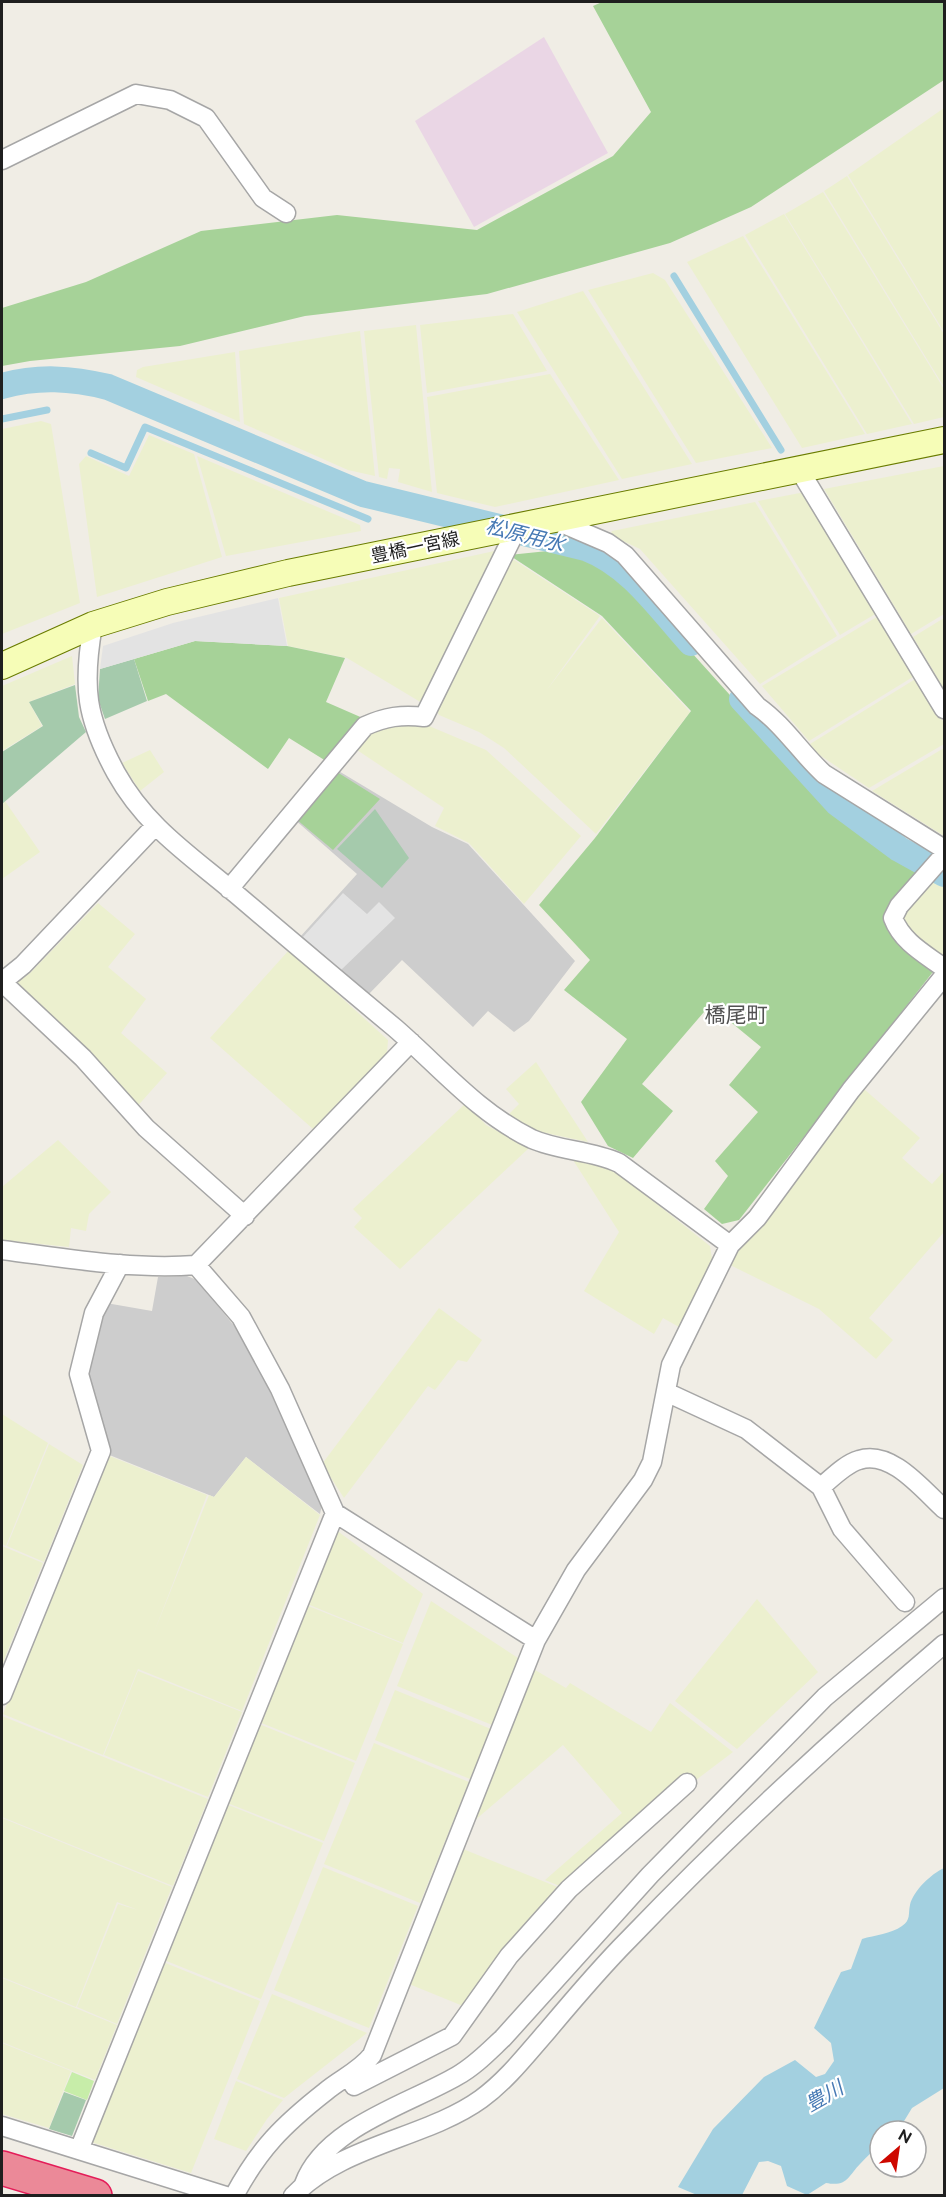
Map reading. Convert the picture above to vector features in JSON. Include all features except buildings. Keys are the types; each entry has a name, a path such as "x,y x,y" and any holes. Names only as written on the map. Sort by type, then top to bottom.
{"highway":[{"path":"2,2168 95,2196"}],"main road":[{"name":"豊橋一宮線","path":"2,666 93,625 167,602 277,576 945,440"}],"street":[{"path":"2,160 136,94 170,100 206,118 263,198 286,213"},
{"path":"800,471 945,709"},
{"path":"552,519 609,543 625,555 757,706 775,718 807,759 824,774 945,849"},
{"path":"230,889 365,726 384,717 407,715 424,717 518,526"},
{"path":"93,625 86,663 87,702 94,728 116,774 154,827 411,1042 481,1108 533,1140 603,1155 619,1163 730,1245"},
{"path":"154,827 22,965 2,982 82,1058 146,1128 245,1216"},
{"path":"945,855 900,906 893,918 898,931 908,941 945,968"},
{"path":"234,2196 252,2162 278,2131 338,2082 364,2065 372,2055 536,1640 576,1570 643,1480 652,1462 671,1365 730,1245 757,1218 851,1090 945,976"},
{"path":"2,1250 120,1264 170,1267 196,1265 411,1042"},
{"path":"2,1695 100,1451 80,1374 94,1313 120,1264"},
{"path":"196,1265 241,1317 280,1389 335,1513 536,1640"},
{"path":"666,1392 746,1429 820,1487 842,1529 905,1602"},
{"path":"820,1487 857,1460 871,1457 887,1461 945,1509"},
{"path":"79,2150 335,1513"},
{"path":"298,2190 310,2168 325,2151 348,2134 458,2075 487,2053 650,1875 825,1697 945,1599"},
{"path":"298,2190 373,2146 436,2123 481,2099 518,2066 603,1965 688,1876 858,1718 945,1644"},
{"path":"354,2086 452,2036 510,1956 569,1889 687,1783"},
{"path":"2,2126 226,2196"}],"shaded area":[{"path":"544,37 608,153 474,227 415,121"},
{"path":"278,598 287,646 195,641 100,669 103,646 173,623"},
{"path":"337,770 432,827 468,844 575,961 529,1021 514,1032 488,1011 473,1027 402,960 367,996 300,937 357,874 294,819"},
{"path":"343,893 367,914 379,902 395,918 341,970 303,937"},
{"path":"187,1276 197,1280 235,1327 265,1381 322,1505 320,1514 246,1457 214,1497 107,1454 85,1374 106,1303 152,1311 158,1277"}],"green space":[{"path":"602,2 944,2 944,80 751,207 670,243 487,294 305,316 180,346 30,361 2,366 2,308 86,282 201,231 337,215 477,230 613,156 651,112 593,6"},
{"path":"944,108 944,332 848,175"},
{"path":"847,176 944,334 944,387 824,191"},
{"path":"823,192 944,389 944,417 914,424 785,214"},
{"path":"784,214 912,424 867,434 745,235"},
{"path":"743,236 865,434 802,448 687,262"},
{"path":"653,273 665,280 772,448 696,463 588,290"},
{"path":"583,291 692,464 622,479 517,312"},
{"path":"513,314 547,371 427,393 420,325"},
{"path":"416,325 432,492 398,482 400,469 389,468 387,479 379,477 364,331"},
{"path":"360,331 375,476 348,470 244,424 239,351"},
{"path":"235,352 240,422 136,377 137,370 143,367"},
{"path":"550,374 619,480 495,507 437,493 427,397"},
{"path":"41,421 51,424 80,603 2,634 2,429"},
{"path":"149,435 194,454 222,557 97,597 79,464 86,456 129,476"},
{"path":"197,456 360,525 361,531 226,556"},
{"path":"944,466 944,614 911,634 824,489"},
{"path":"805,492 877,613 840,635 758,501"},
{"path":"755,502 837,636 760,684 640,549 610,535 612,531"},
{"path":"567,549 602,560 617,570 831,807 895,855 925,870 889,918 936,968 739,1220 722,1224 704,1209 728,1176 715,1161 758,1112 729,1085 761,1047 710,1005 642,1084 673,1111 633,1158 608,1146 581,1102 627,1039 564,990 590,960 539,905 595,838 691,711 602,616 509,555"},
{"path":"499,550 422,703 347,658 288,646 279,598"},
{"path":"508,556 600,616 546,691 602,618 690,712 596,834 504,748 479,732 439,715 434,707"},
{"path":"880,615 916,675 809,741 762,686"},
{"path":"944,618 944,689 913,637"},
{"path":"195,641 287,646 345,658 326,702 365,719 326,761 289,738 268,769 166,694 148,701 134,659"},
{"path":"72,656 75,684 29,702 42,726 2,751 2,686"},
{"path":"134,659 147,701 105,719 98,699 100,669"},
{"path":"917,678 944,723 944,744 869,788 818,754 810,744"},
{"path":"75,685 79,717 86,732 2,804 2,752 43,726 29,702"},
{"path":"389,723 422,723 486,750 581,836 524,904 469,843 435,826 444,808 357,750 372,731"},
{"path":"944,748 944,836 872,791"},
{"path":"150,750 164,772 140,791 122,763"},
{"path":"337,772 380,799 333,850 296,819"},
{"path":"5,801 40,852 2,879 2,804"},
{"path":"375,809 409,858 382,888 337,849"},
{"path":"934,874 944,879 944,958 913,938 900,919"},
{"path":"98,903 135,934 108,967 146,999 121,1033 167,1073 134,1110 11,986 30,973"},
{"path":"289,950 388,1040 387,1053 313,1129 210,1038"},
{"path":"536,1062 588,1142 536,1131 508,1115 519,1104 506,1089"},
{"path":"864,1089 920,1138 902,1158 932,1184 944,1171 944,1232 869,1318 893,1340 876,1359 819,1309 728,1264 733,1255 765,1222"},
{"path":"466,1103 486,1125 529,1148 400,1269 354,1227 362,1218 353,1209"},
{"path":"58,1140 111,1192 89,1214 86,1231 71,1228 69,1247 2,1240 2,1187"},
{"path":"573,1160 596,1164 615,1171 710,1246 712,1259 679,1327 663,1318 654,1334 584,1291 619,1232"},
{"path":"439,1308 482,1340 467,1362 458,1360 435,1390 428,1386 344,1498 322,1464"},
{"path":"2,1414 48,1443 6,1546 2,1544"},
{"path":"49,1444 83,1465 44,1562 7,1546"},
{"path":"107,1455 207,1495 153,1635 209,1495 214,1497 246,1457 320,1515 242,1711 138,1669 103,1755 3,1714"},
{"path":"336,1530 423,1594 403,1643 307,1604"},
{"path":"2,1546 43,1563 2,1665"},
{"path":"757,1599 818,1672 737,1749 675,1701"},
{"path":"431,1601 518,1658 492,1725 397,1686"},
{"path":"306,1605 403,1644 356,1761 259,1722"},
{"path":"535,1670 566,1688 570,1683 651,1732 670,1703 733,1752 696,1780 689,1773 562,1887 545,1880 622,1813 563,1745 474,1821"},
{"path":"138,1671 242,1712 208,1797 104,1755"},
{"path":"395,1690 491,1729 470,1779 375,1740"},
{"path":"2,1716 208,1799 173,1886 2,1817"},
{"path":"259,1724 355,1763 324,1841 227,1803"},
{"path":"374,1743 469,1782 420,1903 324,1864"},
{"path":"226,1804 323,1843 261,1999 164,1960"},
{"path":"2,1818 172,1887 117,2024 77,2007 118,1904 138,1910 117,1902 76,2007 2,1977"},
{"path":"463,1849 560,1888 463,2006 409,1984"},
{"path":"323,1867 418,1906 369,2028 274,1990"},
{"path":"163,1962 260,2001 191,2173 91,2142"},
{"path":"2,1978 117,2025 95,2080 2,2042"},
{"path":"272,1994 367,2033 284,2098 237,2079"},
{"path":"2,2043 71,2071 49,2128 2,2114"},
{"path":"72,2072 94,2081 87,2100 64,2091"},
{"path":"236,2081 283,2100 246,2151 214,2139"},
{"path":"64,2092 86,2100 72,2136 49,2129"}],"water":[{"name":"豊川","path":"944,1868 944,2088 912,2108 905,2119 868,2119 868,2156 843,2182 826,2183 807,2195 787,2186 781,2166 768,2161 759,2162 742,2195 697,2195 678,2187 713,2129 764,2077 795,2060 816,2077 825,2074 834,2061 831,2043 814,2028 841,1972 851,1969 862,1939 893,1931 905,1924 915,1894 928,1879"}],"waterway":[{"path":"674,276 781,450"},
{"name":"松原用水","path":"2,386 55,379 108,387 363,494 586,548 617,565 631,577 691,643"},
{"path":"2,419 47,410"},
{"path":"91,453 126,468 145,427 368,519"},
{"name":"松原用水","path":"742,699 837,803 899,849 944,874"}],"district":[{"name":"橋尾町","path":"736,1014"}]}
